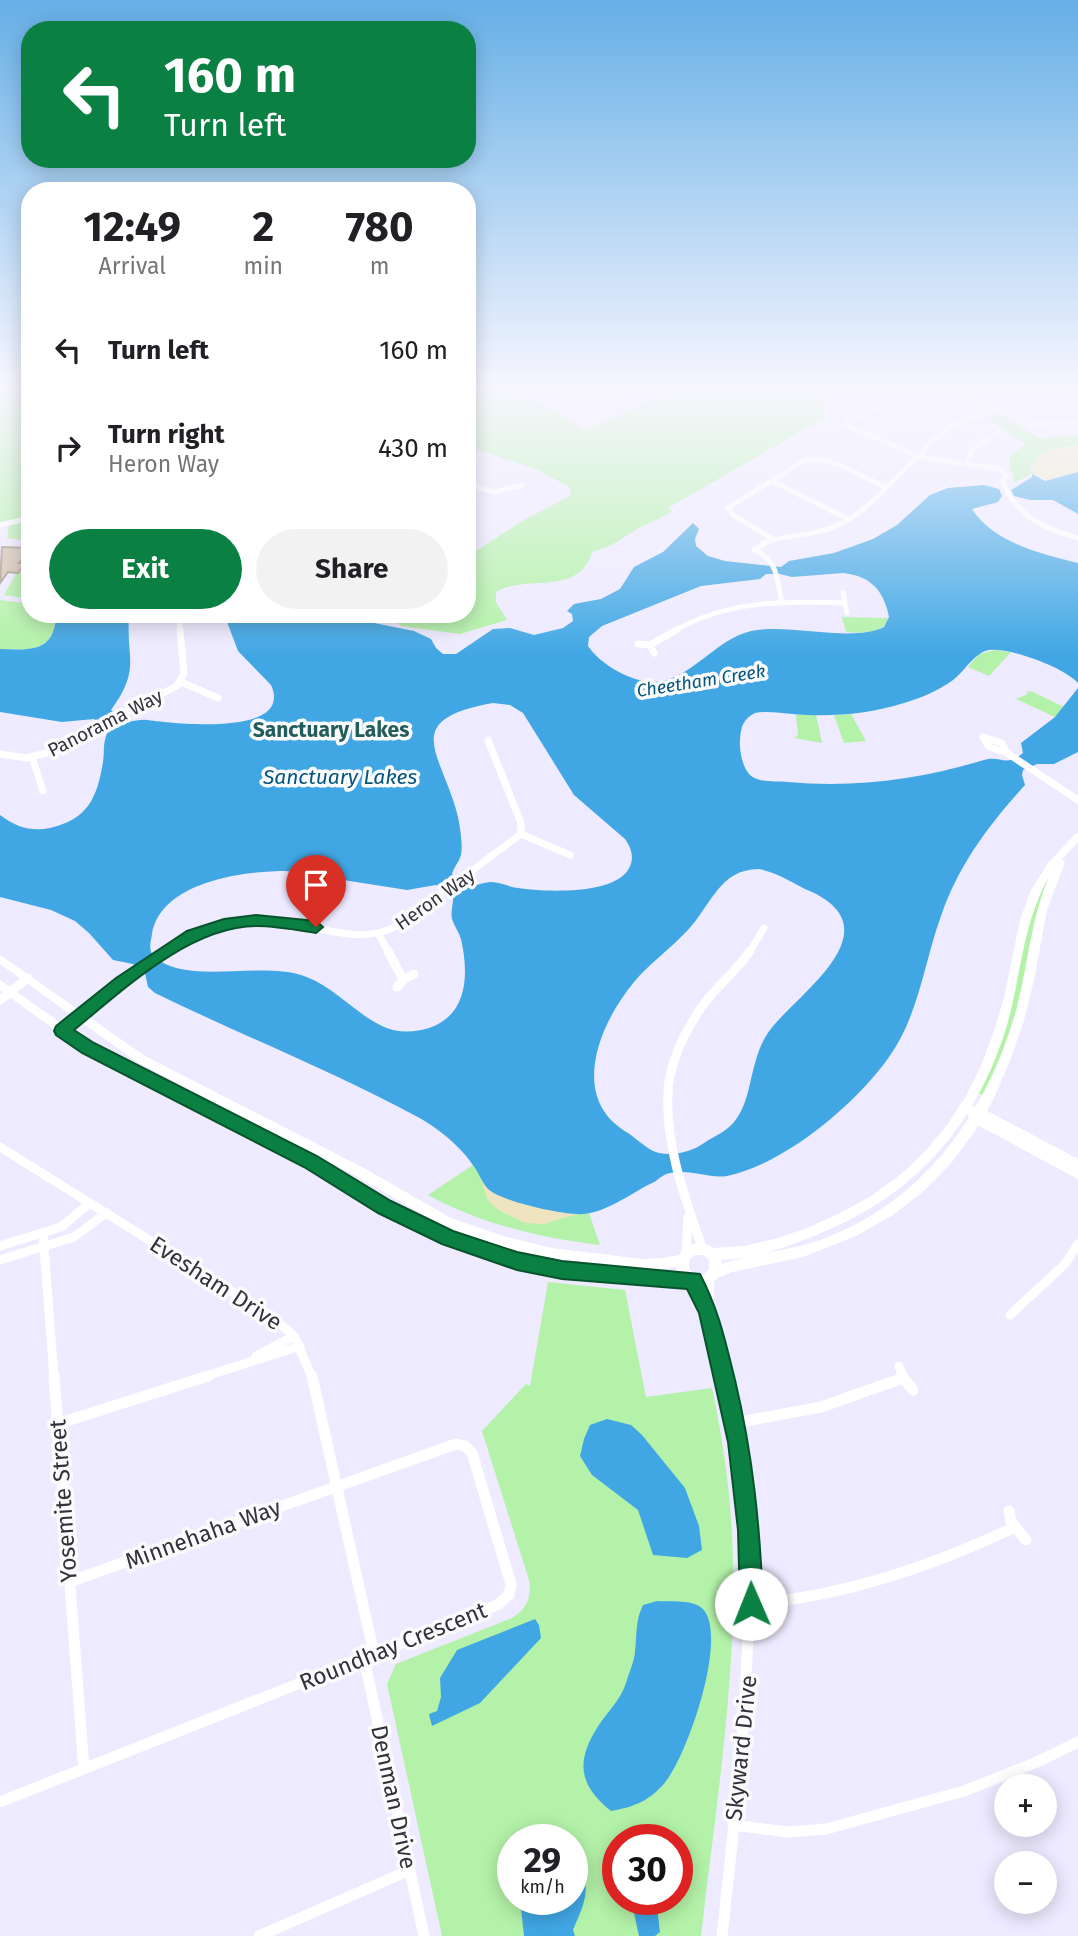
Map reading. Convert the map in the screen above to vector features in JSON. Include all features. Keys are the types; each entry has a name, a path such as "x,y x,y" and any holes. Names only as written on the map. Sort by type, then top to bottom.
{"street":[{"path":"782,475 728,508 771,548 782,603"},
{"path":"859,475 885,487"},
{"path":"771,548 763,543 754,550 771,548 850,520 871,505 885,487 900,475"},
{"path":"1000,475 1010,498 1020,511 1035,522 1078,538"},
{"path":"772,481 850,520"},
{"path":"476,487 494,492 522,485"},
{"path":"0,526 21,520"},
{"path":"843,593 848,613"},
{"path":"638,644 650,645 713,612 750,604 845,603"},
{"name":"Panorama Way","path":"0,754 32,757 47,753 181,682 184,673 179,623"},
{"path":"650,645 654,653"},
{"path":"181,682 218,698"},
{"path":"488,740 521,823 521,834 570,855"},
{"path":"1007,753 1078,800"},
{"path":"32,757 43,791"},
{"name":"Heron Way","path":"62,1031 140,969 192,936 244,922 277,921 363,935 379,934 397,927 521,834"},
{"path":"0,959 79,1016 168,1074 376,1181 447,1222 526,1249 642,1265 663,1264 684,1256 707,1252 730,1254 793,1238 829,1224 870,1203 927,1158 967,1108 983,1074 1002,1020 1030,906 1044,877 1078,836"},
{"path":"0,984 88,1048 311,1162 365,1195 448,1238 517,1261 597,1274 691,1279 712,1276 736,1264 788,1255 823,1244 867,1224 913,1192 952,1155 981,1116 1012,1041 1029,979 1042,906 1063,853"},
{"path":"712,1276 716,1263 707,1252 688,1207 668,1098 669,1080 690,1026 702,1008 744,960 764,928"},
{"path":"379,934 404,979"},
{"path":"397,987 404,979 414,974"},
{"path":"0,1000 28,978"},
{"path":"967,1108 1078,1174"},
{"path":"981,1116 1078,1164"},
{"name":"Evesham Drive","path":"0,1146 271,1316 297,1341 310,1368 369,1656"},
{"path":"365,1195 376,1181"},
{"path":"0,1246 73,1222 90,1203"},
{"path":"688,1207 682,1269 691,1279"},
{"path":"0,1260 74,1237 106,1213"},
{"name":"Yosemite Street","path":"43,1234 84,1769"},
{"path":"1010,1315 1065,1264 1078,1244"},
{"name":"Skyward Drive","path":"708,1312 712,1276"},
{"name":"Skyward Drive","path":"691,1279 708,1312 735,1423 749,1530 749,1670 722,1936"},
{"path":"57,1424 248,1361 297,1341"},
{"path":"899,1366 903,1378 913,1390"},
{"path":"735,1423 808,1411 903,1378"},
{"name":"Roundhay Crescent","path":"0,1802 503,1602 509,1595 510,1578 475,1461 465,1446 450,1445 336,1486"},
{"name":"Minnehaha Way","path":"69,1582 336,1486"},
{"path":"1009,1511 1015,1527 1026,1540"},
{"path":"751,1604 812,1597 884,1580 962,1552 1015,1527"},
{"name":"Denman Drive","path":"369,1656 424,1936"},
{"path":"733,1825 788,1832 826,1829 964,1791 1035,1763 1078,1742"},
{"path":"259,1936 410,1870"}],"green space":[{"path":"0,475 21,475 21,540 7,538 10,520 0,522"},
{"path":"548,475 725,475 668,508 672,511 592,552 585,566 576,575 564,580 522,584 496,592 496,602 507,620 460,634 401,626 398,623 476,623 476,551 522,521 570,496 571,488"},
{"path":"1013,475 1029,475 1014,483"},
{"path":"21,565 21,598 4,595"},
{"path":"0,600 21,603 21,623 55,623 51,636 39,646 31,649 0,649"},
{"path":"842,617 889,619 881,628 865,633 846,632"},
{"path":"996,650 1011,652 989,676 968,667 979,654"},
{"path":"1027,691 1064,707 1055,717 1016,699 1028,694"},
{"path":"851,714 866,741 844,743 834,715"},
{"path":"796,715 816,715 822,743 794,738 798,735"},
{"path":"1048,878 1021,998 987,1097 978,1093 1032,909"},
{"path":"473,1165 491,1191 577,1214 589,1213 600,1245 555,1238 490,1222 428,1195"},
{"path":"548,1282 625,1290 646,1397 712,1388 729,1496 733,1608 728,1702 701,1936 442,1936 387,1684 396,1664 512,1618 527,1602 529,1580 482,1431 526,1384 530,1386"}],"sand":[{"path":"1036,475 1065,475 1046,480"},
{"path":"480,1177 487,1186 510,1199 577,1214 544,1224 525,1223 500,1211 488,1201"}],"water":[{"path":"1032,475 1045,481 1078,475 1078,514 1053,500 1030,500 1014,496 1011,490"},
{"name":"Sanctuary Lakes","path":"984,485 999,489 1002,496 998,502 972,509 981,521 1006,539 1049,556 1078,563 1078,683 1062,671 1036,660 1010,652 989,650 979,654 941,688 892,706 832,715 755,713 745,721 741,731 740,748 745,767 754,778 763,780 837,784 911,777 990,759 1012,760 1023,753 1021,743 1055,717 1078,688 1078,752 1054,764 1037,764 1023,770 1025,785 987,830 948,897 907,1024 889,1057 875,1075 817,1130 772,1159 749,1169 720,1177 686,1172 667,1174 614,1204 586,1214 543,1209 515,1202 487,1188 456,1145 423,1120 350,1083 155,993 148,987 145,973 133,964 113,960 75,921 51,910 0,897 0,815 12,823 30,829 63,824 82,813 94,796 101,775 108,731 94,719 62,722 0,712 0,649 31,649 39,646 51,636 55,623 129,623 129,674 111,710 120,720 226,724 248,720 265,713 273,702 271,685 238,651 227,623 374,623 414,631 431,639 443,654 456,654 493,629 510,628 534,635 563,628 573,621 572,614 567,611 574,604 601,599 620,589 634,567 663,552 693,523 699,529 695,539 696,546 708,556 725,561 781,567 789,561 834,553 873,539 897,525 930,495 948,488","holes":["843,573 861,577 879,592 889,617 884,627 855,633 784,629 751,631 726,642 678,675 652,682 635,679 617,671 600,660 588,646 589,637 602,626 701,586 760,579 766,574 792,577","493,703 510,705 523,713 574,795 625,839 631,850 631,862 620,878 593,888 544,890 491,882 469,886 452,874 462,846 458,817 437,758 434,743 436,730 445,719 463,710","759,869 812,892 835,908 844,925 842,943 817,981 770,1030 758,1054 745,1102 734,1122 724,1131 688,1151 677,1154 655,1152 610,1118 599,1101 594,1081 595,1060 601,1039 621,999 634,982 687,931 725,882 734,875","286,871 407,890 436,885 452,894 452,919 461,939 465,966 463,992 452,1014 442,1022 423,1030 393,1030 372,1020 323,985 301,975 266,970 191,971 174,967 153,955 150,949 152,934 159,916 171,902 187,891 227,877"]},
{"path":"607,1419 631,1425 685,1488 699,1526 702,1550 687,1558 653,1555 638,1510 592,1475 580,1456 584,1439 590,1425"},
{"path":"657,1601 688,1602 703,1609 710,1624 708,1671 692,1726 672,1772 662,1786 645,1800 611,1811 587,1783 584,1773 586,1752 597,1728 617,1701 626,1683 634,1656 640,1611 643,1605"},
{"path":"535,1619 541,1638 480,1703 432,1726 429,1714 437,1711 441,1697 440,1678 457,1650"},
{"path":"522,1915 579,1915 573,1930 575,1936 524,1936"},
{"path":"634,1915 658,1915 660,1932 655,1936 639,1936"}],"building":[{"path":"2,547 21,548 21,569 18,573 8,572 0,583"}],"district":[{"name":"Sanctuary Lakes","path":"331,730"}],"route":[{"path":"316,927 256,920 204,931 172,947 122,982 62,1031 88,1048 311,1162 385,1207 448,1238 517,1261 562,1270 693,1280 708,1312 729,1391 739,1442 749,1530 751,1604"}],"water label":[{"name":"Cheetham Creek","path":"701,681"}]}
